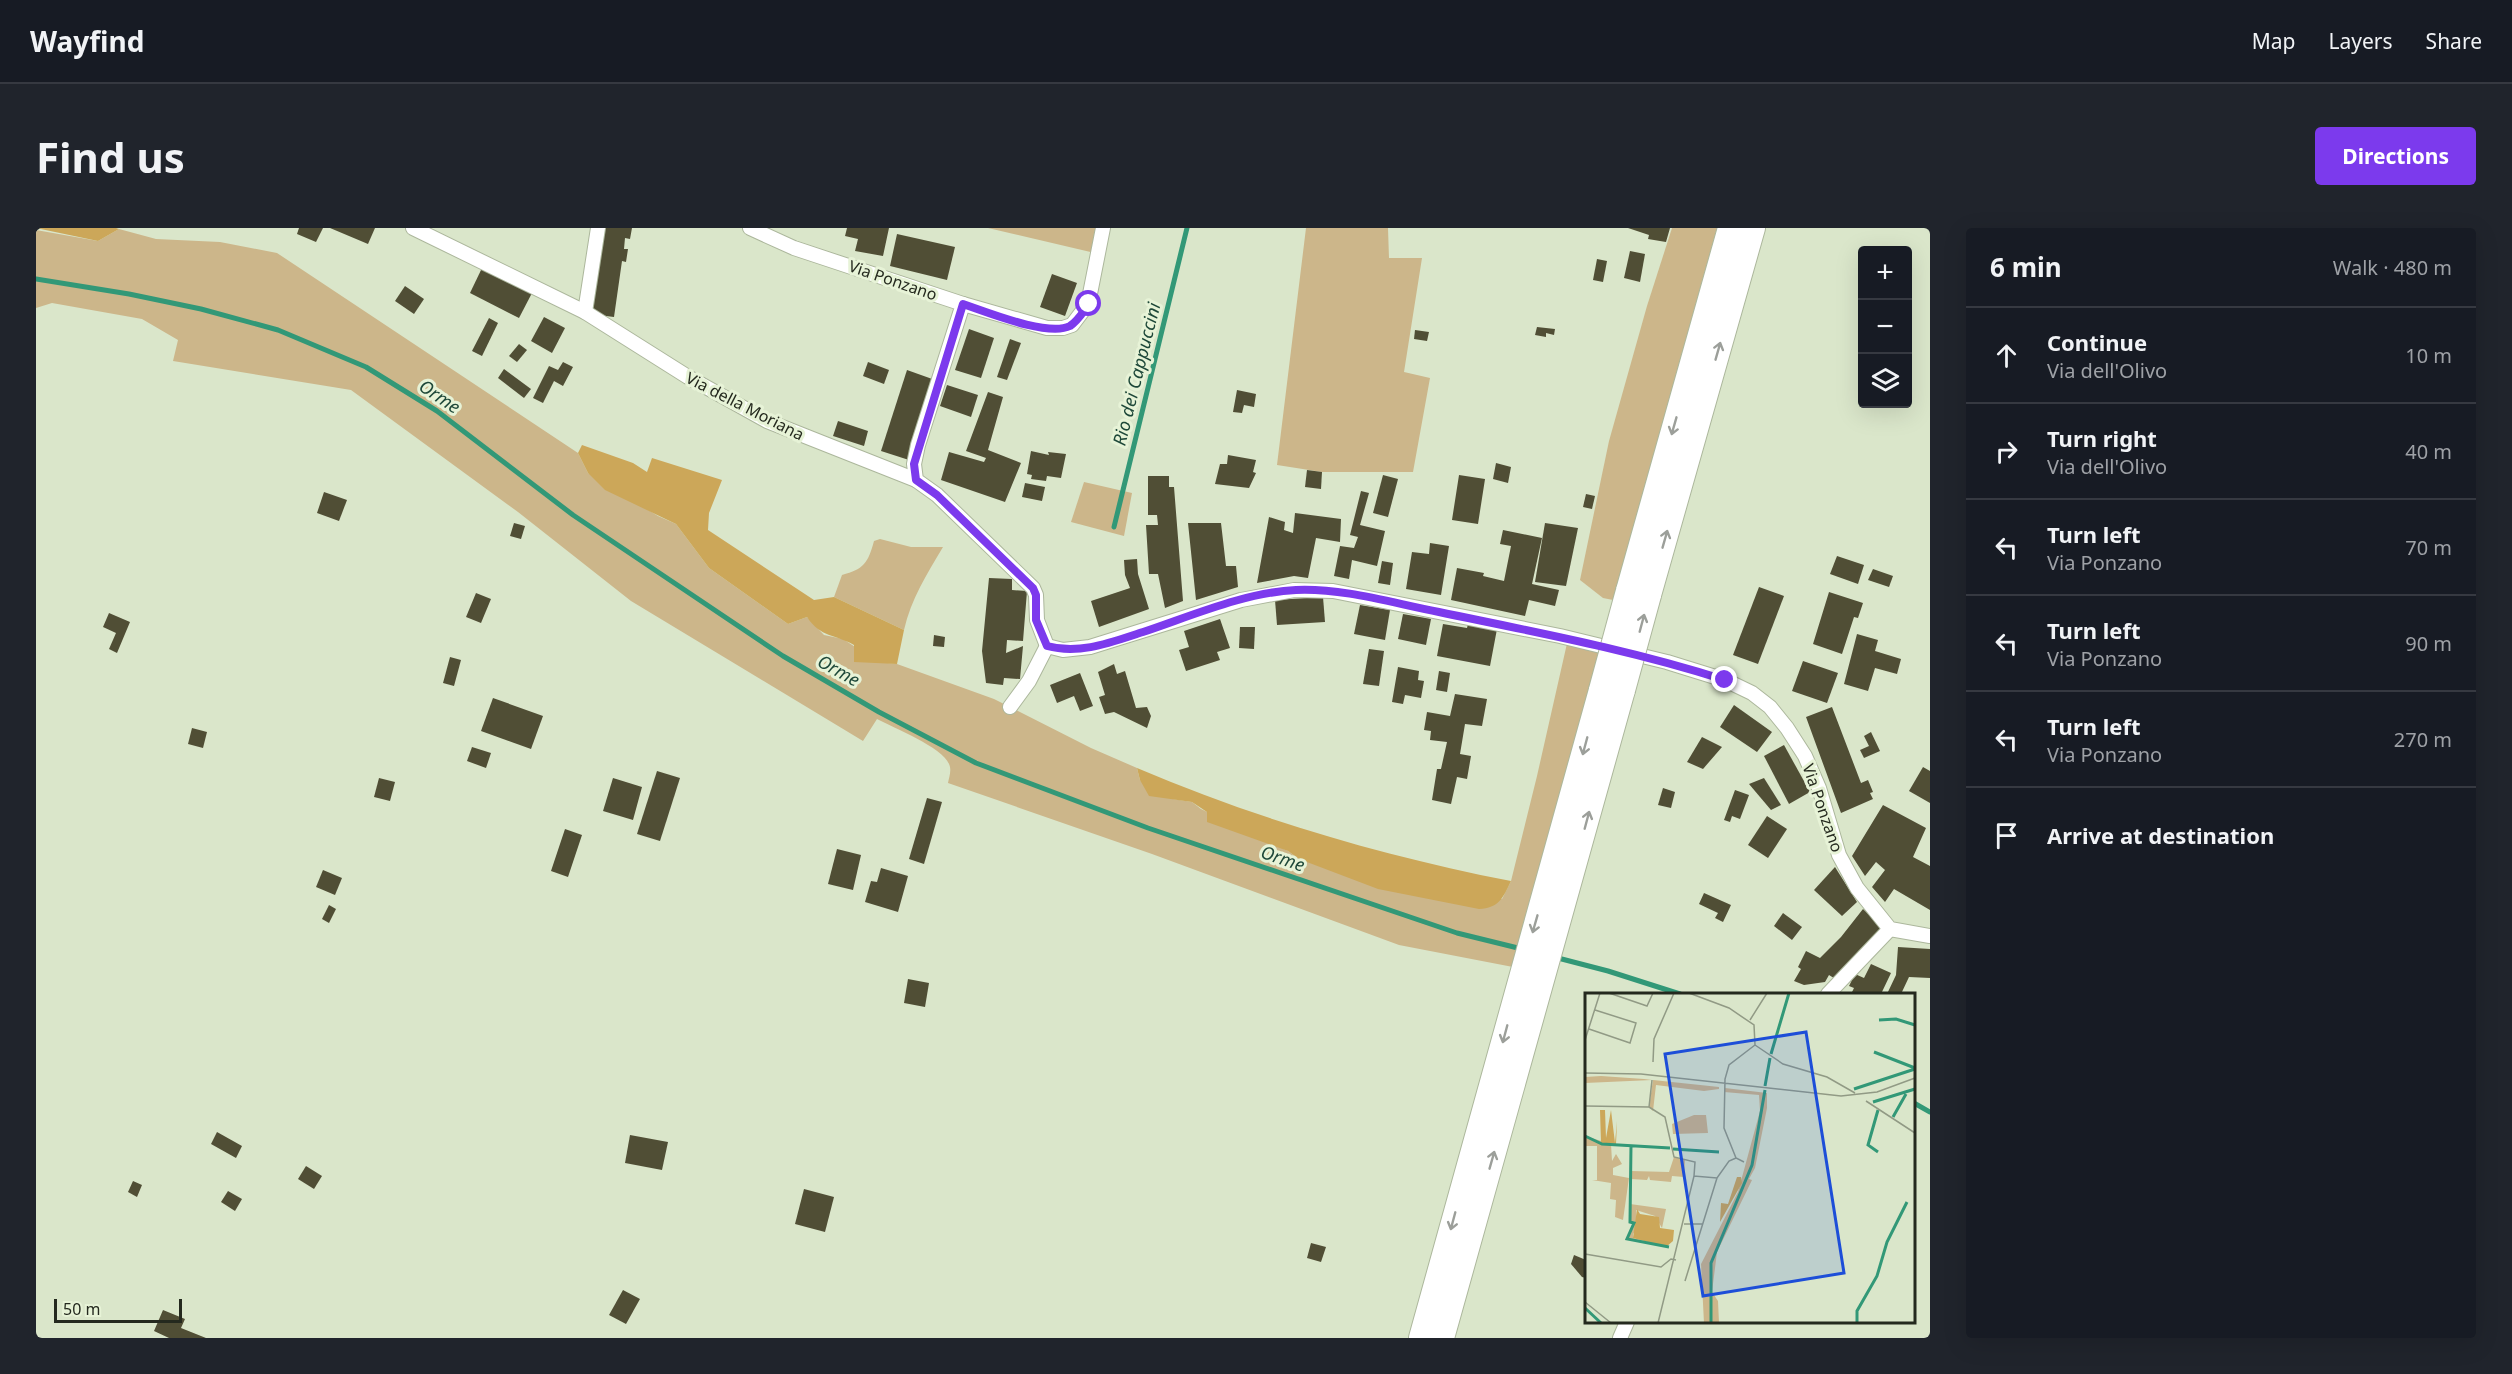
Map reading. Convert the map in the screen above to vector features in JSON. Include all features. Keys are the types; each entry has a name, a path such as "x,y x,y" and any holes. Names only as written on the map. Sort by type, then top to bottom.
{"highway":[{"path":"1442,1338 1532,979 1639,593 1730,228"},
{"path":"1639,593 1753,228"},
{"path":"1421,1338 1532,979"}],"street":[{"name":"Via della Moriana","path":"413,228 585,312 688,377 767,421 916,480"},
{"path":"585,312 598,228"},
{"name":"Via Ponzano","path":"750,228 794,248 963,304 1047,328 1063,328 1072,325 1089,304 1103,228"},
{"path":"963,304 914,464 916,480 937,495 1033,588 1036,595 1036,620 1047,646 1029,681 1010,707"},
{"name":"Via Ponzano","path":"1047,646 1063,650 1097,646 1241,600 1294,590 1333,591 1560,636 1667,662 1725,680 1752,693 1770,707 1787,728 1805,756 1819,788 1839,855 1857,888 1890,929"},
{"path":"1829,993 1890,929 1930,936"},
{"path":"1620,1338 1627,1323"}],"shaded area":[{"path":"36,228 116,228 119,229 98,241"},
{"path":"988,228 1103,228 1099,254"},
{"path":"1306,228 1388,228 1389,258 1422,258 1404,372 1430,378 1413,472 1322,472 1277,465"},
{"path":"1672,228 1717,228 1613,600 1603,598 1580,580 1609,441 1647,306"},
{"path":"119,229 156,239 220,242 277,253 578,453 588,473 658,516 676,524 709,568 788,624 807,617 824,635 843,639 878,662 897,664 994,699 1091,748 1137,768 1140,780 1173,799 1192,802 1201,809 1288,851 1299,859 1502,899 1511,881 1568,639 1601,646 1513,967 1399,945 1152,854 948,783 949,764 928,745 877,719 863,741 631,601 518,512 351,390 173,361 178,340 142,319 52,303 36,308 36,230 98,241"},
{"path":"582,445 633,463 647,472 652,458 722,480 709,513 708,530 814,600 834,597 904,630 897,664 854,662 854,645 823,632 807,617 788,624 709,568 676,524 605,490 588,473 578,453"},
{"path":"1084,482 1132,493 1124,536 1071,522"},
{"path":"880,539 911,547 943,547 915,597 904,630 834,597 842,575 864,564 870,555 874,541"},
{"path":"1137,768 1274,820 1368,848 1511,881 1500,901 1491,907 1479,909 1378,889 1299,859 1288,851 1207,822 1207,812 1192,802 1149,796 1140,780"}],"building":[{"path":"299,228 323,228 316,242 297,234"},
{"path":"330,228 375,228 368,244"},
{"path":"601,228 632,228 630,239 625,238 624,249 628,249 626,262 622,261 614,317 590,314"},
{"path":"847,228 889,228 883,256 855,251 858,239 845,236"},
{"path":"1628,228 1670,228 1666,242 1648,239 1649,235"},
{"path":"897,234 955,247 947,280 890,266"},
{"path":"1630,251 1645,254 1640,282 1624,278"},
{"path":"1597,259 1607,261 1603,282 1593,280"},
{"path":"482,268 532,293 519,318 470,293"},
{"path":"1052,274 1077,283 1065,316 1040,307"},
{"path":"405,286 424,299 414,314 395,301"},
{"path":"544,317 565,328 552,353 531,341"},
{"path":"489,318 498,323 482,356 472,351"},
{"path":"1537,327 1555,329 1554,335 1546,333 1546,337 1535,335"},
{"path":"969,329 994,338 981,378 955,370"},
{"path":"1415,330 1429,332 1427,341 1414,339"},
{"path":"1010,339 1021,343 1007,380 997,377"},
{"path":"519,344 527,350 517,362 509,356"},
{"path":"563,362 573,367 563,386 554,381 543,403 533,398 549,366 558,370"},
{"path":"868,362 889,370 884,384 863,376"},
{"path":"504,369 531,389 524,398 498,378"},
{"path":"907,370 935,380 909,460 881,451"},
{"path":"947,385 978,395 971,417 940,406"},
{"path":"1237,390 1256,394 1254,407 1244,405 1242,413 1233,412"},
{"path":"988,392 1003,397 988,450 1021,463 1005,502 941,480 949,452 984,462 986,458 966,451"},
{"path":"838,421 868,431 864,446 833,436"},
{"path":"1031,451 1049,455 1048,452 1066,454 1061,478 1047,476 1046,481 1031,479 1032,475 1027,474"},
{"path":"1228,455 1256,460 1253,472 1256,473 1249,488 1215,484 1220,464 1227,464"},
{"path":"1496,463 1511,467 1508,483 1493,479"},
{"path":"1307,470 1322,472 1321,489 1305,487"},
{"path":"1383,475 1398,479 1388,517 1373,513"},
{"path":"1459,475 1485,479 1478,524 1452,520"},
{"path":"1148,476 1169,476 1169,487 1174,487 1183,601 1165,608 1158,574 1149,574 1146,525 1158,525 1157,515 1148,515"},
{"path":"1025,483 1045,487 1042,501 1022,497"},
{"path":"1361,491 1369,493 1360,525 1385,531 1377,566 1352,560 1349,579 1334,576 1340,546 1354,548 1358,537 1350,535"},
{"path":"324,492 347,500 339,521 317,513"},
{"path":"1586,494 1595,496 1592,509 1583,507"},
{"path":"1295,513 1341,519 1340,542 1316,538 1308,578 1294,576 1257,583 1269,517 1285,522 1284,530 1293,533"},
{"path":"514,523 525,526 521,539 510,536"},
{"path":"1188,523 1221,523 1226,566 1236,566 1238,587 1196,600"},
{"path":"1545,523 1578,528 1566,586 1535,582"},
{"path":"1503,530 1542,538 1532,584 1559,590 1555,606 1529,600 1525,616 1451,600 1457,568 1484,573 1483,576 1504,581 1511,546 1500,544"},
{"path":"1430,543 1449,546 1441,595 1406,589 1412,552 1429,554"},
{"path":"1837,556 1864,565 1858,584 1830,574"},
{"path":"1137,559 1138,574 1149,609 1099,627 1091,601 1130,588 1125,575 1124,560"},
{"path":"1382,561 1393,563 1390,585 1378,583"},
{"path":"1873,569 1893,576 1889,587 1868,580"},
{"path":"989,578 1012,579 1012,590 1027,591 1023,641 1007,640 1006,653 1023,646 1020,679 1004,678 1003,685 986,683 982,651"},
{"path":"1759,587 1784,596 1758,664 1733,655"},
{"path":"1829,592 1863,603 1858,618 1854,617 1842,654 1813,644"},
{"path":"476,593 491,599 481,623 466,617"},
{"path":"1323,597 1325,622 1277,625 1275,600"},
{"path":"1360,605 1390,610 1385,640 1354,634"},
{"path":"109,613 130,622 117,653 109,649 116,633 103,627"},
{"path":"1403,614 1431,619 1426,645 1398,639"},
{"path":"1220,619 1230,648 1217,652 1220,660 1186,671 1179,650 1189,647 1184,631"},
{"path":"1443,624 1467,628 1468,624 1497,629 1490,666 1437,656"},
{"path":"1240,627 1255,627 1254,649 1239,648"},
{"path":"1857,634 1878,640 1875,651 1901,659 1897,674 1875,668 1868,691 1844,684"},
{"path":"934,635 945,637 944,647 933,646"},
{"path":"1369,649 1384,651 1379,686 1363,684"},
{"path":"450,657 461,660 454,686 443,683"},
{"path":"1803,661 1838,673 1827,703 1792,691"},
{"path":"1114,664 1117,674 1125,671 1136,708 1147,707 1151,716 1147,728 1114,712 1105,714 1099,697 1105,695 1098,672"},
{"path":"1398,667 1419,671 1418,680 1424,681 1421,698 1405,695 1403,704 1392,702"},
{"path":"1439,671 1450,673 1447,692 1436,690"},
{"path":"1080,673 1093,706 1080,711 1074,696 1057,703 1050,685"},
{"path":"1455,694 1487,699 1482,726 1465,724 1460,754 1471,756 1467,779 1457,777 1451,804 1432,800 1437,769 1441,769 1447,742 1430,740 1431,731 1424,730 1427,712 1450,716"},
{"path":"493,698 543,716 531,749 481,731"},
{"path":"1734,705 1772,732 1757,752 1720,727"},
{"path":"1832,707 1861,783 1868,780 1873,792 1870,793 1873,799 1841,813 1806,717"},
{"path":"192,728 207,732 203,748 188,744"},
{"path":"1871,732 1880,751 1864,758 1860,750 1869,746 1864,736"},
{"path":"1702,737 1722,747 1703,769 1687,762"},
{"path":"1784,745 1810,792 1789,804 1764,756"},
{"path":"472,747 491,753 486,768 467,761"},
{"path":"1923,767 1930,771 1930,803 1909,791"},
{"path":"657,771 680,778 660,841 637,834"},
{"path":"379,778 395,782 390,801 374,797"},
{"path":"613,778 642,787 633,820 603,811"},
{"path":"1764,778 1781,805 1771,810 1749,784"},
{"path":"1663,788 1675,792 1671,808 1658,805"},
{"path":"1735,790 1749,795 1740,819 1732,816 1730,822 1724,820"},
{"path":"927,798 942,802 924,864 909,859"},
{"path":"1883,805 1926,828 1913,857 1930,866 1930,910 1894,889 1885,902 1872,887 1885,870 1876,862 1865,876 1852,856"},
{"path":"1767,816 1787,829 1768,858 1748,845"},
{"path":"565,829 582,835 568,877 551,871"},
{"path":"837,849 861,855 853,890 828,884"},
{"path":"1835,867 1857,902 1842,916 1814,890"},
{"path":"881,868 908,876 898,912 865,902 871,881 877,882"},
{"path":"323,870 342,878 335,895 316,887"},
{"path":"1704,893 1731,905 1723,922 1715,918 1718,913 1699,904"},
{"path":"329,905 336,909 329,923 322,919"},
{"path":"1863,909 1883,928 1837,980 1829,975 1825,982 1804,985 1794,981 1801,969 1798,967 1806,951 1820,958 1841,937"},
{"path":"1783,913 1802,927 1792,940 1774,926"},
{"path":"1898,947 1930,949 1930,978 1909,977 1901,993 1887,993 1896,975"},
{"path":"1871,964 1891,973 1881,993 1852,993 1854,988 1849,986 1855,974 1864,978"},
{"path":"908,979 929,983 925,1007 904,1003"},
{"path":"217,1132 242,1146 236,1158 211,1144"},
{"path":"630,1135 668,1142 662,1170 625,1163"},
{"path":"306,1166 322,1176 314,1189 298,1179"},
{"path":"133,1181 142,1185 137,1197 128,1192"},
{"path":"804,1189 834,1197 825,1232 795,1224"},
{"path":"228,1191 242,1199 235,1211 221,1202"},
{"path":"1311,1243 1326,1247 1321,1262 1307,1258"},
{"path":"1574,1255 1585,1260 1585,1278 1582,1277 1571,1264"},
{"path":"623,1290 640,1299 626,1324 609,1315"},
{"path":"163,1310 185,1319 181,1328 206,1338 169,1338 154,1331"}],"waterway":[{"name":"Rio dei Cappuccini","path":"1114,527 1187,228"},
{"name":"Orme","path":"36,279 129,294 201,309 278,330 366,367 437,411 573,515 783,656 879,712 976,763 1148,828 1457,933 1522,949"},
{"name":"Orme","path":"1554,957 1677,993"},
{"name":"Orme","path":"1915,1104 1930,1112"}],"route":[{"path":"1089,304 1080,318 1072,325 1063,328 1047,328 1005,318 963,304 914,464 916,480 937,495 1033,588 1036,595 1036,620 1047,646 1063,650 1090,647 1241,600 1294,590 1333,591 1560,636 1667,662 1725,680"}]}
